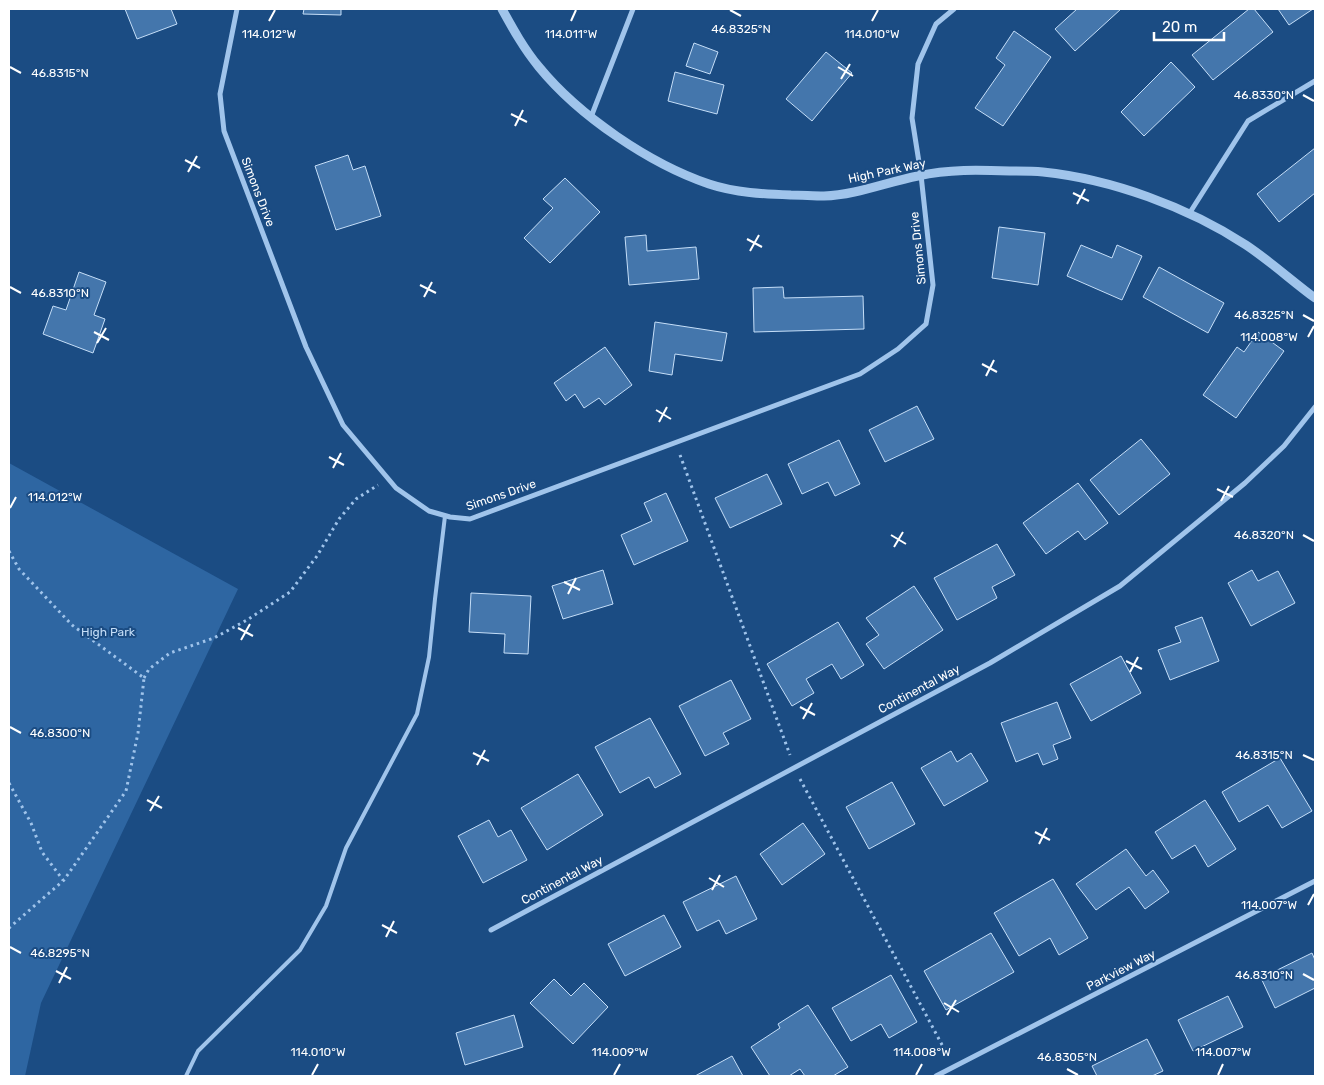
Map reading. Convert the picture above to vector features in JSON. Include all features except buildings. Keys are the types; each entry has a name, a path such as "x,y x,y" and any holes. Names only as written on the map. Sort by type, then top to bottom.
{"street":[{"name":"Simons Drive","path":"237,9 220,94 224,131 306,347 343,425 396,488 429,511 445,516 470,519 860,374 898,349 926,324 933,285 912,118 918,64 936,24 954,9"},
{"name":"High Park Way","path":"502,9 518,37 539,67 564,94 591,117 666,165 710,184 752,194 825,196 868,189 920,175 954,170 1042,172 1078,177 1144,196 1217,227 1248,246 1315,298"},
{"path":"591,117 633,9"},
{"path":"1189,214 1248,121 1315,81"},
{"name":"Continental Way","path":"491,930 990,663 1120,586 1245,483 1284,446 1315,407"},
{"name":"Parkview Way","path":"936,1076 1315,881"}],"lane":[{"path":"186,1076 198,1051 300,950 326,906 346,848 418,714 430,656 445,516"}],"path":[{"path":"9,928 64,880 126,791 138,733 144,678 149,669 170,653 214,638 247,620 290,592 318,556 339,519 356,499 388,478"},
{"path":"9,552 19,569 72,625 144,678"},
{"path":"9,783 31,823 42,852 64,880"}],"green space":[{"name":"High Park","path":"9,463 238,589 41,1003 25,1076 9,1076"}]}
